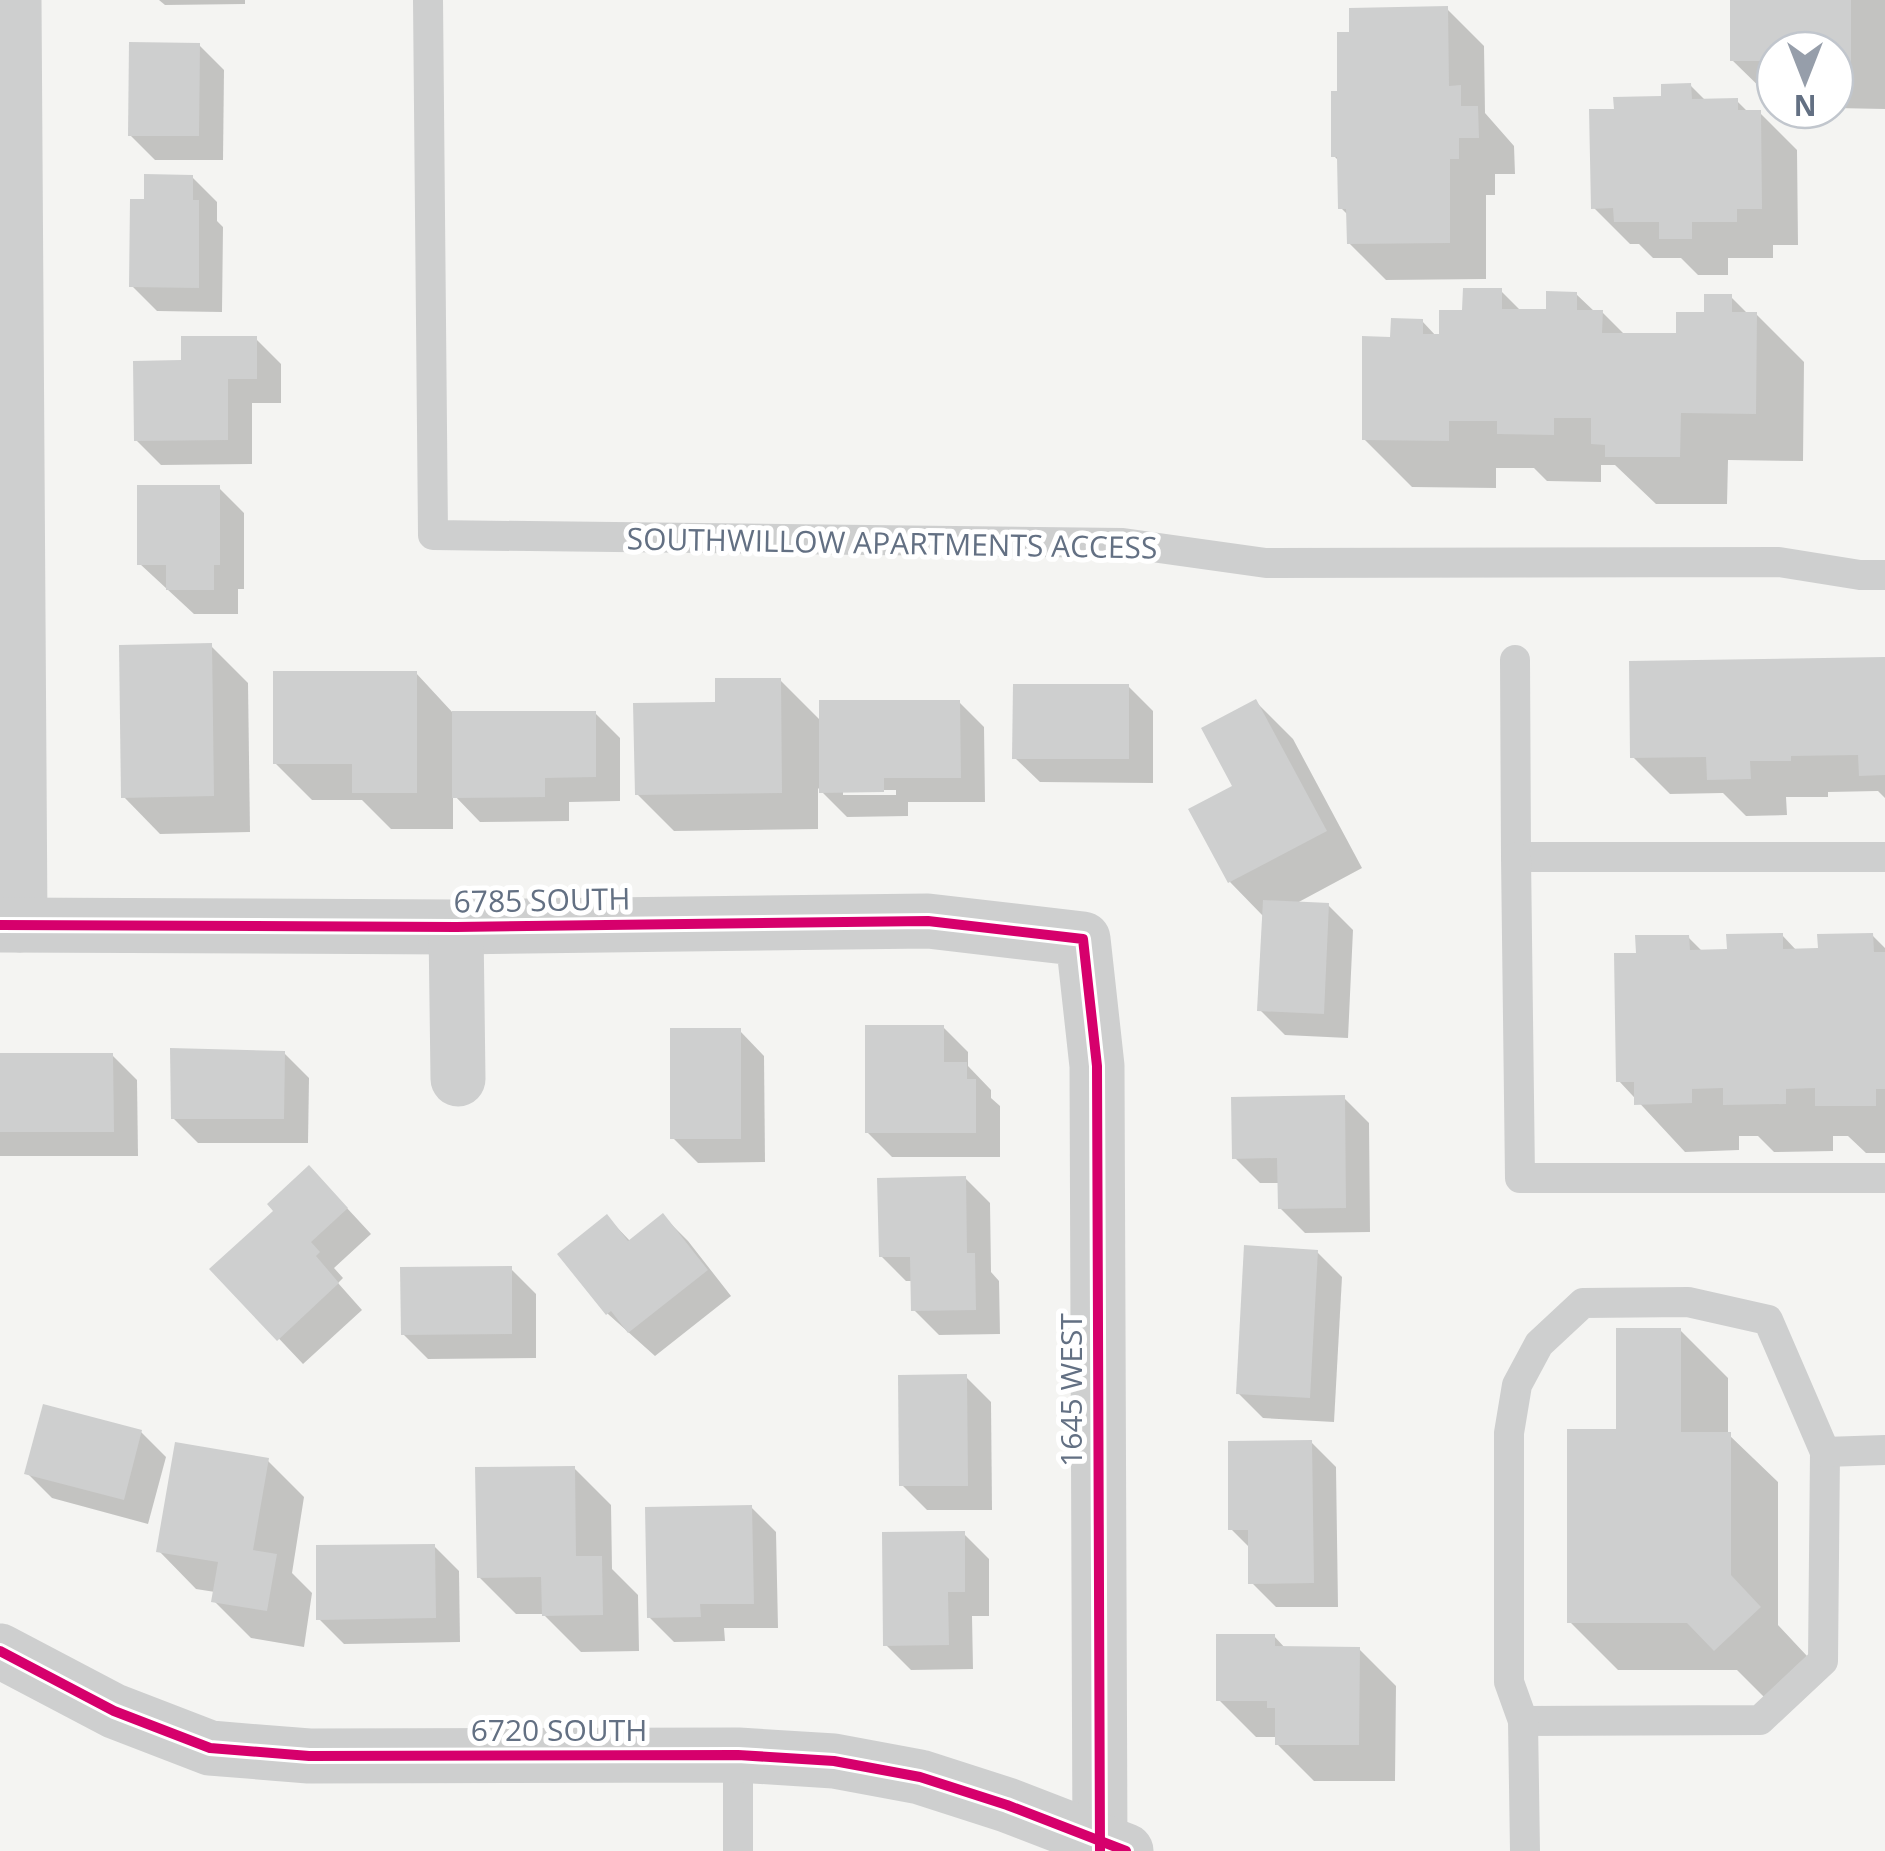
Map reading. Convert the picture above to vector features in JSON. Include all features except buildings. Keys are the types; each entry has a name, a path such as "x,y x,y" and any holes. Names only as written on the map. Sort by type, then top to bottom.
{"street":[{"path":"10,925 14,0"},
{"name":"6785 SOUTH","path":"10,925 456,927 928,921 1083,939"},
{"path":"456,927 458,1079"},
{"name":"1645 WEST","path":"1083,939 1097,1066 1108,1848"},
{"name":"6720 SOUTH","path":"0,1651 114,1711 210,1748 309,1756 738,1755 834,1760 920,1777 1007,1805 1108,1848"}],"lane":[{"name":"SOUTHWILLOW APARTMENTS ACCESS","path":"428,0 432,535 1122,543 1266,563 1779,562 1860,576 1885,576"},
{"path":"1514,660 1520,1178 1883,1178"},
{"path":"1516,858 1885,857"},
{"path":"1523,1722 1760,1720 1823,1661 1825,1452 1768,1320 1688,1302 1583,1303 1539,1344 1517,1385 1508,1432 1508,1682 1523,1722 1525,1851"},
{"path":"1825,1452 1885,1450"},
{"path":"738,1755 738,1851"}],"cycle path":[{"path":"0,925 456,927 928,921 1083,939 1097,1066 1100,1851"},
{"path":"0,1651 114,1711 210,1748 309,1756 738,1755 834,1761 920,1777 1007,1805 1126,1851"}]}
